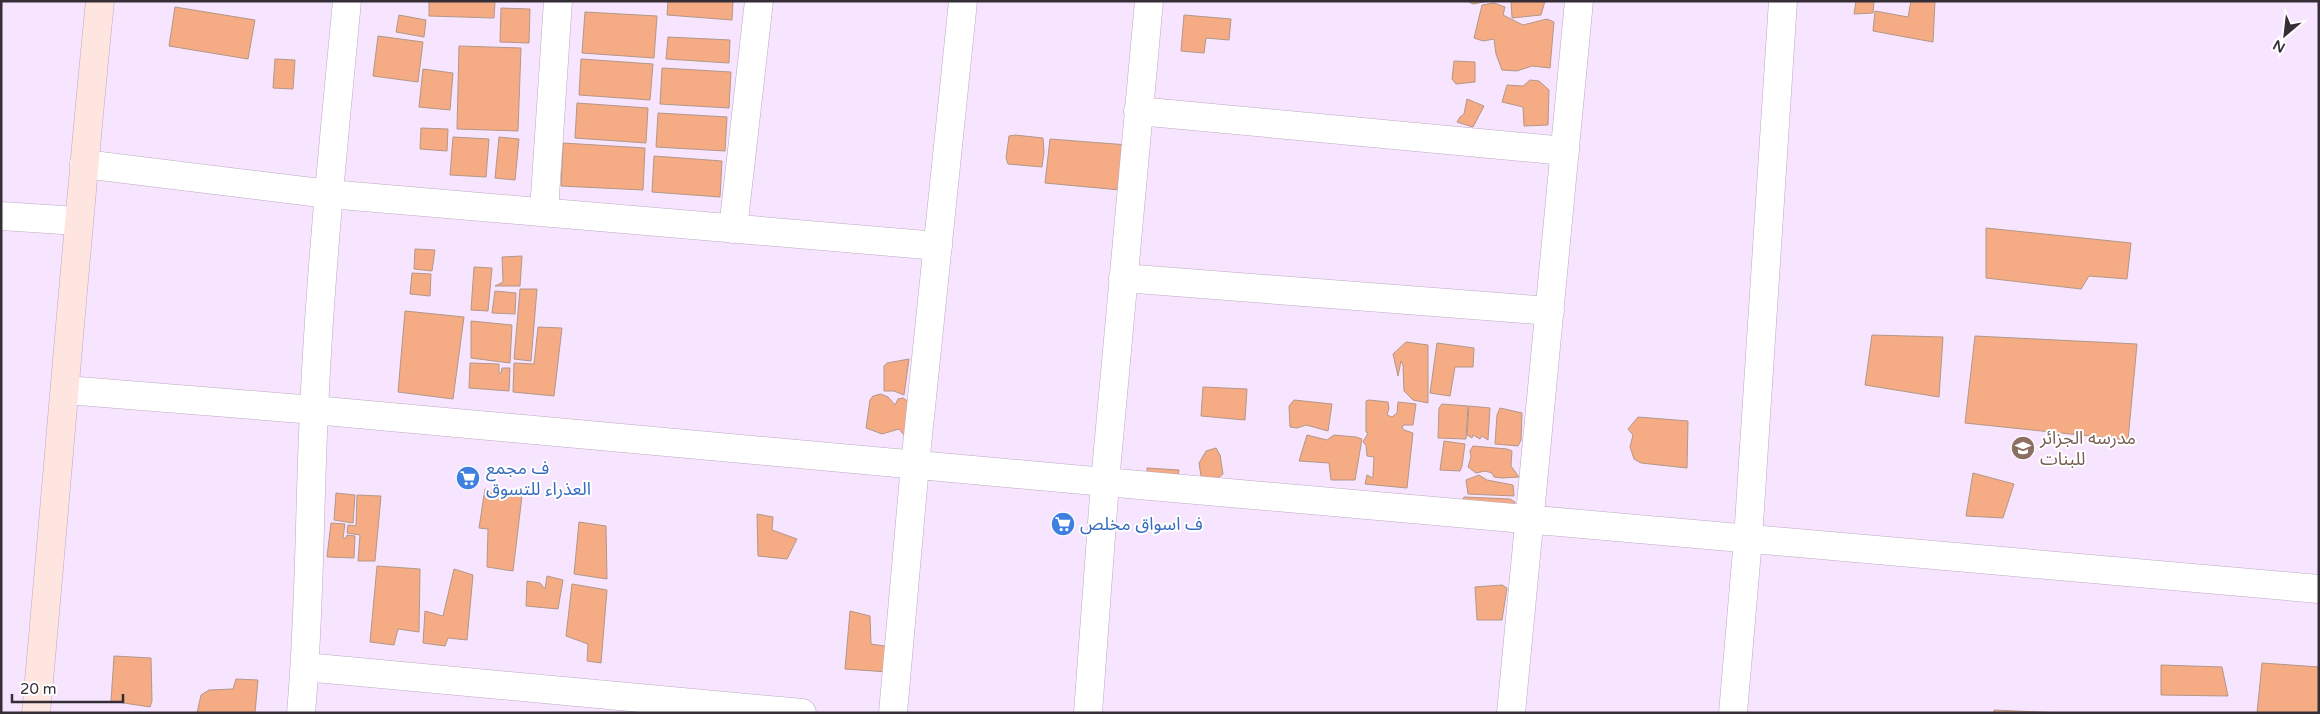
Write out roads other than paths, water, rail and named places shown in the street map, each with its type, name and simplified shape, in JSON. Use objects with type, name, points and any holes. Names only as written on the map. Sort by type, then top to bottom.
[{"type":"street","points":[[36,713],[66,390],[78,221],[100,1]]},
{"type":"street","points":[[301,713],[305,666],[314,410],[328,194],[348,1]]},
{"type":"street","points":[[544,211],[558,1]]},
{"type":"street","points":[[734,229],[759,1]]},
{"type":"street","points":[[893,713],[915,465],[963,1]]},
{"type":"street","points":[[1088,713],[1105,482],[1148,1]]},
{"type":"street","points":[[1511,713],[1579,1]]},
{"type":"street","points":[[1733,713],[1748,539],[1783,1]]},
{"type":"street","points":[[1138,111],[1565,151]]},
{"type":"street","points":[[84,164],[328,194],[938,246]]},
{"type":"street","points":[[1,216],[78,221]]},
{"type":"street","points":[[1123,278],[1550,311]]},
{"type":"street","points":[[66,390],[314,410],[2319,589]]},
{"type":"street","points":[[305,666],[802,713]]},
{"type":"place","name":"مدرسه الجزائر للبنات","points":[[2023,448]]},
{"type":"place","name":"ف مجمع العذراء للتسوق","points":[[468,478]]},
{"type":"place","name":"ف اسواق مخلص","points":[[1063,524]]}]
